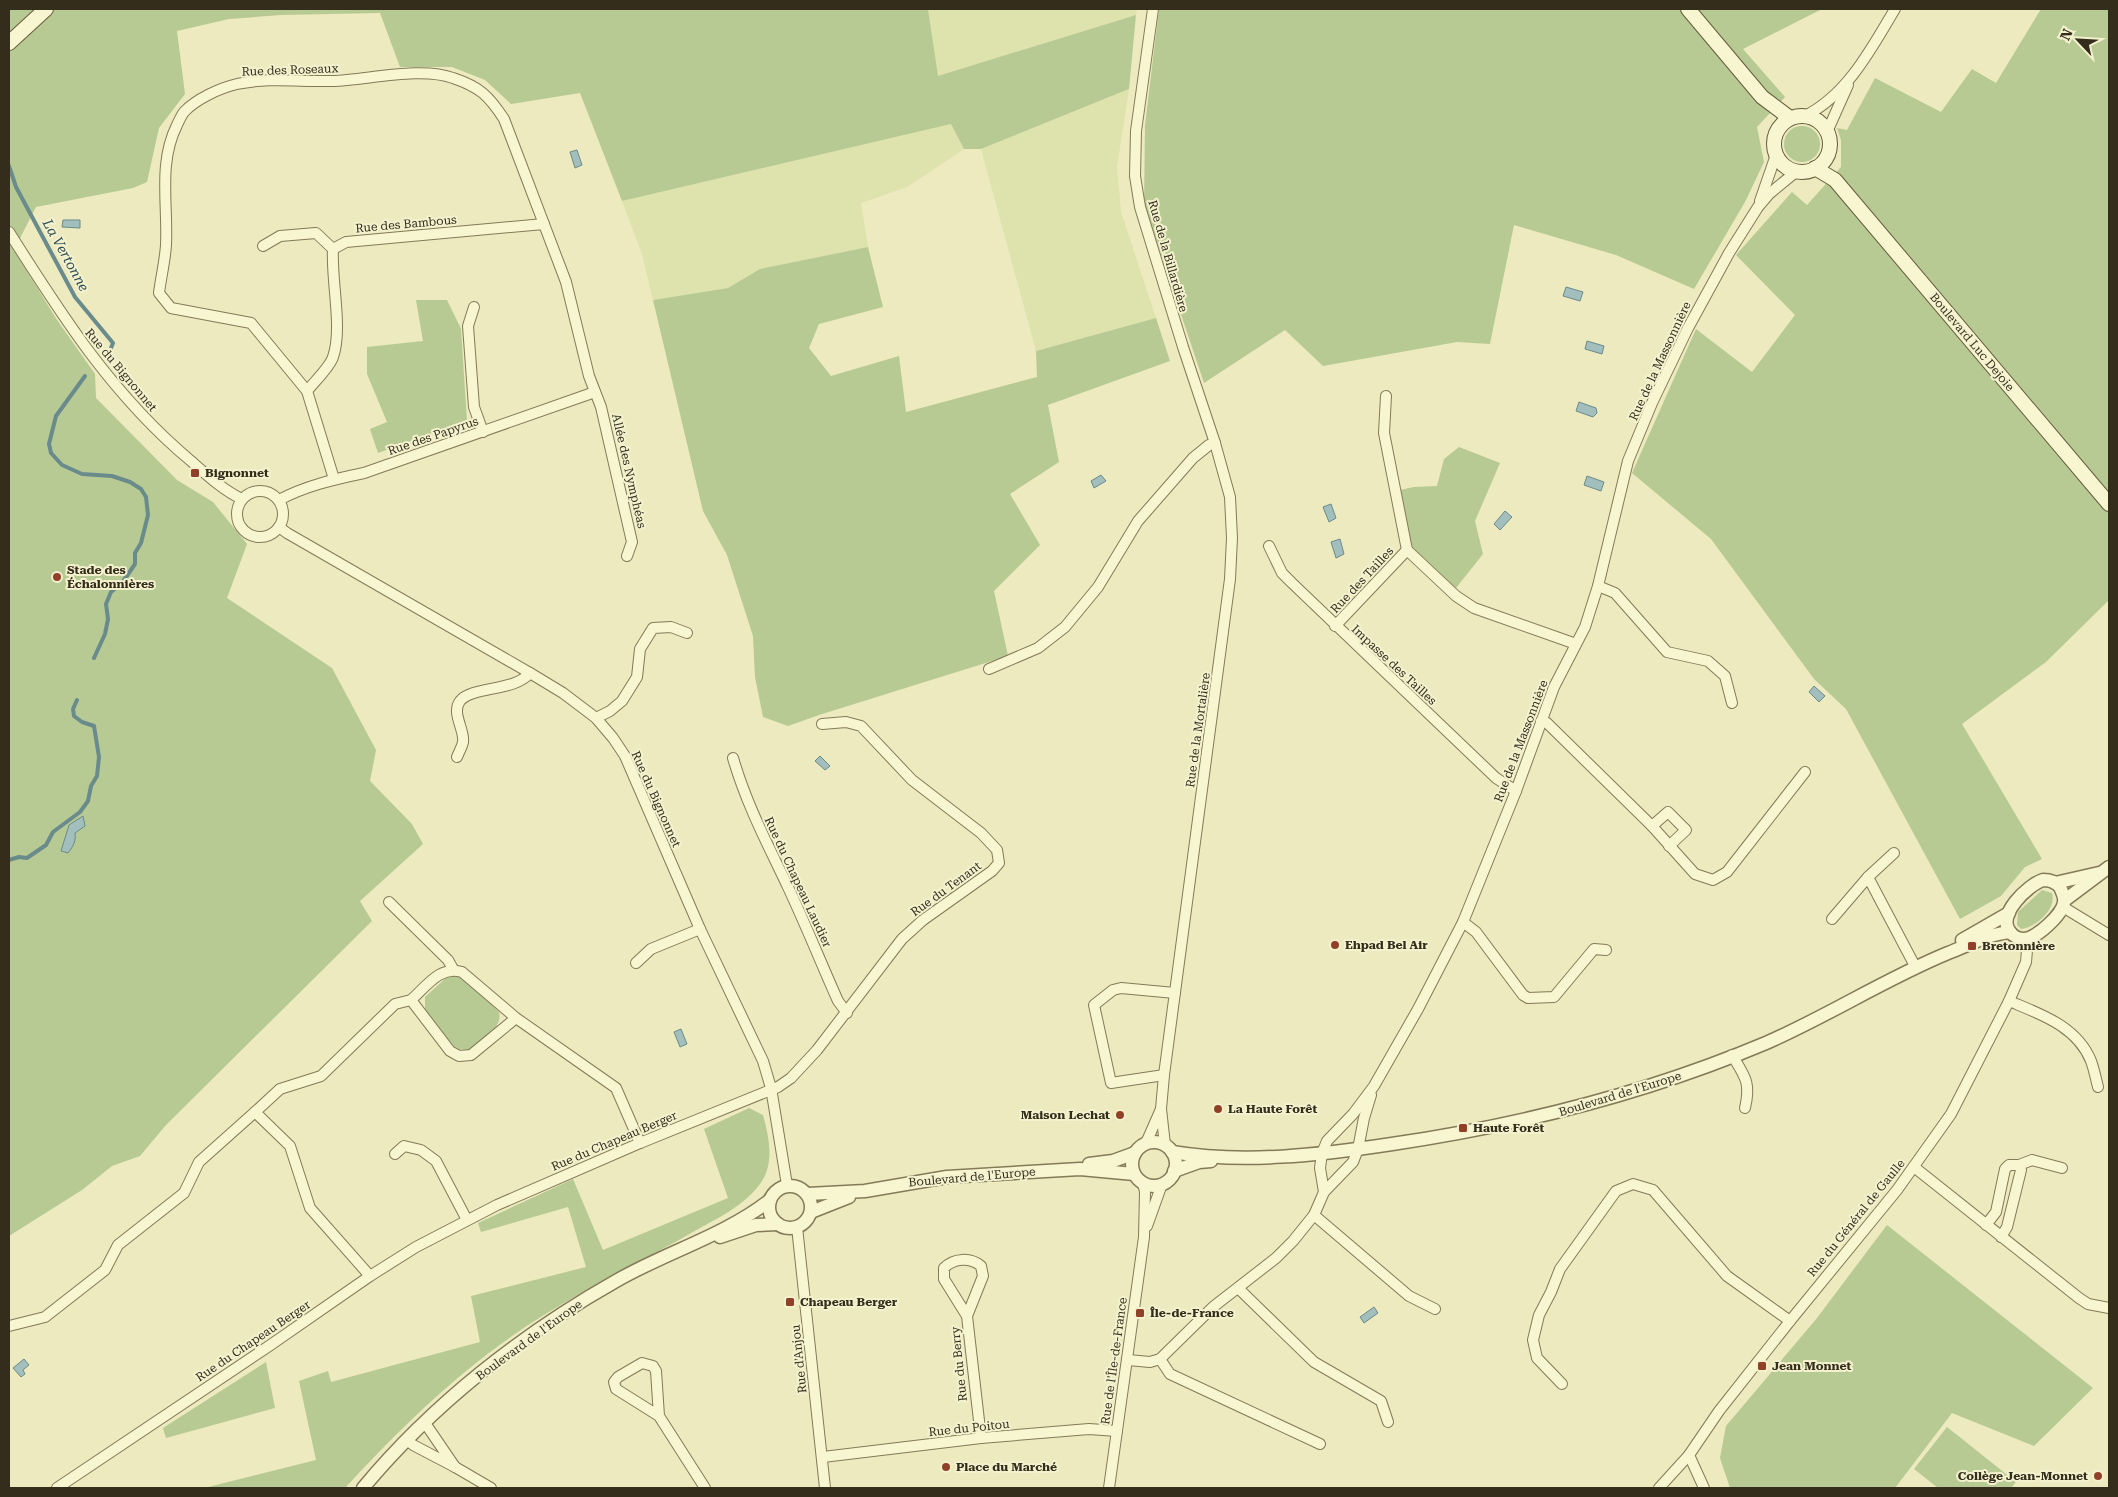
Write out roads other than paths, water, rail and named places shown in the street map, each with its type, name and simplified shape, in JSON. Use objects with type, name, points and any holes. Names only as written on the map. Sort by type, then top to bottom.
[{"type":"main road","points":[[9,43],[46,9]]},
{"type":"main road","points":[[1688,9],[1762,97],[1790,118]]},
{"type":"main road","points":[[1762,97],[1777,130]]},
{"type":"main road","points":[[1805,116],[1819,121],[1828,132],[1830,144],[1825,160],[1815,168],[1797,171],[1784,166],[1776,155],[1774,139],[1777,130],[1790,118],[1805,116]]},
{"type":"main road","name":"Boulevard Luc Dejoie","points":[[1828,154],[1835,180]]},
{"type":"main road","name":"Boulevard Luc Dejoie","points":[[1815,168],[1835,180],[2109,504]]},
{"type":"street","name":"Rue de la Billardière","points":[[1153,9],[1136,131],[1135,176],[1140,207],[1186,359]]},
{"type":"street","points":[[1805,116],[1830,100],[1851,78],[1895,9]]},
{"type":"street","name":"Rue des Roseaux","points":[[334,479],[307,391],[251,323],[171,308],[159,293],[166,245],[164,184],[169,141],[184,112],[206,96],[237,84],[285,80],[332,81],[433,74],[451,77],[472,86],[490,98],[504,119],[566,282],[589,376],[595,392]]},
{"type":"street","points":[[1828,132],[1851,78]]},
{"type":"street","name":"Rue de la Massonnière","points":[[1758,207],[1776,155]]},
{"type":"street","name":"Rue de la Massonnière","points":[[1322,1154],[1331,1136],[1353,1114],[1374,1086],[1418,1010],[1463,922],[1516,791],[1554,687],[1585,627],[1598,586],[1626,467],[1652,403],[1703,299],[1728,253],[1758,207],[1778,185],[1797,171]]},
{"type":"street","name":"Rue des Bambous","points":[[333,249],[346,242],[544,224]]},
{"type":"street","name":"Rue du Bignonnet","points":[[9,232],[62,316],[91,356],[131,404],[182,454],[229,493],[242,500]]},
{"type":"street","points":[[263,246],[280,236],[316,233],[333,249],[332,264],[337,333],[333,358],[307,391]]},
{"type":"street","points":[[474,307],[468,326],[474,407],[483,432]]},
{"type":"street","name":"Rue de la Mortalière","points":[[1169,1149],[1161,1109],[1164,1076],[1230,579],[1232,538],[1230,498],[1215,443],[1186,359]]},
{"type":"street","name":"Rue des Papyrus","points":[[279,500],[290,494],[334,479],[364,474],[595,392]]},
{"type":"street","name":"Allée des Nymphéas","points":[[595,392],[602,407],[632,542],[627,556]]},
{"type":"street","points":[[1386,396],[1384,433],[1407,550],[1456,596],[1474,608],[1576,644]]},
{"type":"street","points":[[989,669],[1038,648],[1065,627],[1098,587],[1138,521],[1193,458],[1209,445],[1215,443]]},
{"type":"street","points":[[261,491],[268,492],[279,500],[283,514],[279,527],[267,536],[253,535],[246,532],[238,520],[237,513],[242,500],[254,492],[261,491]]},
{"type":"street","name":"Rue du Bignonnet","points":[[279,527],[287,534],[530,673],[596,718],[614,738],[625,756],[700,929],[764,1061],[772,1088],[787,1186]]},
{"type":"street","name":"Impasse des Tailles","points":[[1269,546],[1282,573],[1335,626],[1496,778],[1516,791]]},
{"type":"street","name":"Rue des Tailles","points":[[1335,626],[1407,550]]},
{"type":"street","points":[[1598,586],[1615,593],[1667,652],[1708,661],[1725,676],[1732,703]]},
{"type":"street","points":[[596,718],[610,711],[622,701],[637,677],[640,648],[653,628],[671,627],[687,633]]},
{"type":"street","points":[[457,757],[463,741],[457,711],[460,701],[470,694],[508,686],[526,678],[530,673]]},
{"type":"street","points":[[1541,720],[1547,723],[1652,826],[1695,874],[1712,880],[1727,872],[1805,772]]},
{"type":"street","name":"Rue du Tenant","points":[[772,1088],[778,1087],[791,1078],[817,1050],[902,939],[923,920],[944,907],[992,871],[999,863],[997,850],[981,833],[912,780],[861,726],[846,722],[822,724]]},
{"type":"street","name":"Rue du Chapeau Laudier","points":[[733,758],[742,788],[761,832],[788,886],[838,1001],[847,1013]]},
{"type":"street","points":[[1652,826],[1668,812],[1686,830],[1669,846]]},
{"type":"street","points":[[1832,919],[1868,877],[1894,853]]},
{"type":"street","points":[[2104,870],[2064,903],[2049,924],[2028,938],[2019,938],[2010,932],[2007,924],[2009,913],[2024,892],[2035,882],[2043,880],[2056,883],[2104,870]]},
{"type":"street","points":[[1868,877],[1916,968]]},
{"type":"street","points":[[2056,883],[2064,903],[2109,935]]},
{"type":"street","points":[[389,902],[448,960],[453,969]]},
{"type":"street","name":"Boulevard de l'Europe","points":[[1935,958],[1945,949],[2009,913]]},
{"type":"street","points":[[1463,922],[1476,932],[1523,995],[1528,998],[1554,997],[1594,949],[1606,950]]},
{"type":"street","points":[[636,962],[651,949],[700,929]]},
{"type":"street","name":"Boulevard de l'Europe","points":[[1174,1171],[1199,1162],[1223,1157],[1322,1154],[1463,1134],[1566,1111],[1644,1088],[1766,1043],[1935,958],[1996,933],[2010,932]]},
{"type":"street","name":"Rue du Général de Gaulle","points":[[1659,1488],[1688,1455],[1719,1411],[1914,1167],[1954,1108],[2009,1001],[2026,962],[2028,938]]},
{"type":"street","points":[[9,1326],[45,1318],[105,1270],[118,1246],[184,1192],[199,1162],[280,1089],[321,1076],[395,1004],[411,1000],[443,971],[453,969],[462,972],[516,1018],[616,1088],[640,1143]]},
{"type":"street","points":[[1164,1076],[1111,1082],[1094,1005],[1113,990],[1121,988],[1175,993]]},
{"type":"street","points":[[411,1000],[450,1051],[459,1056],[472,1055],[516,1018]]},
{"type":"street","points":[[2009,1001],[2058,1023],[2074,1035],[2090,1060],[2098,1087]]},
{"type":"street","points":[[1732,1056],[1747,1078],[1748,1088],[1745,1108]]},
{"type":"street","name":"Rue de la Massonnière","points":[[1324,1192],[1354,1162],[1364,1118],[1374,1086]]},
{"type":"street","name":"Rue du Chapeau Berger","points":[[57,1488],[370,1276],[416,1247],[497,1204],[772,1088]]},
{"type":"street","name":"Rue de la Mortalière","points":[[1146,1143],[1161,1109]]},
{"type":"street","points":[[255,1112],[290,1146],[310,1208],[370,1276]]},
{"type":"street","points":[[1156,1142],[1169,1149],[1175,1158],[1174,1171],[1171,1177],[1162,1184],[1155,1186],[1139,1179],[1132,1167],[1135,1153],[1146,1143],[1156,1142]]},
{"type":"street","points":[[395,1154],[404,1146],[421,1150],[436,1161],[467,1220]]},
{"type":"street","name":"Boulevard de l'Europe","points":[[1169,1149],[1223,1157]]},
{"type":"street","name":"Boulevard de l'Europe","points":[[1080,1169],[1088,1164],[1113,1160],[1135,1153]]},
{"type":"street","points":[[1128,1360],[1150,1362],[1160,1359],[1213,1307],[1282,1252],[1314,1215],[1324,1192],[1320,1168],[1322,1154]]},
{"type":"street","points":[[1986,1225],[1996,1212],[2005,1169],[2008,1165],[2019,1165],[2032,1160],[2062,1168]]},
{"type":"street","points":[[2001,1237],[2008,1227],[2021,1170],[2019,1165]]},
{"type":"street","points":[[1914,1167],[2079,1298],[2088,1304],[2109,1308]]},
{"type":"street","name":"Boulevard de l'Europe","points":[[808,1194],[865,1191],[948,1177],[1080,1169],[1139,1179]]},
{"type":"street","name":"Rue de l'Île-de-France","points":[[1109,1488],[1144,1236],[1145,1192],[1139,1179]]},
{"type":"street","name":"Rue de l'Île-de-France","points":[[1144,1236],[1162,1184]]},
{"type":"street","points":[[1562,1384],[1537,1358],[1533,1340],[1538,1315],[1551,1292],[1560,1269],[1616,1191],[1624,1186],[1633,1184],[1653,1190],[1727,1276],[1790,1321]]},
{"type":"street","points":[[787,1186],[798,1187],[808,1194],[811,1200],[811,1212],[804,1223],[797,1227],[785,1228],[778,1224],[771,1216],[770,1200],[778,1189],[787,1186]]},
{"type":"street","name":"Boulevard de l'Europe","points":[[811,1212],[821,1206],[865,1191]]},
{"type":"street","name":"Boulevard de l'Europe","points":[[363,1488],[407,1440],[486,1368],[542,1327],[618,1280],[744,1218],[770,1200]]},
{"type":"street","points":[[1314,1215],[1409,1296],[1435,1309]]},
{"type":"street","name":"Boulevard de l'Europe","points":[[696,1242],[713,1239],[756,1225],[778,1224]]},
{"type":"street","name":"Rue d'Anjou","points":[[797,1227],[825,1488]]},
{"type":"street","name":"Rue du Berry","points":[[967,1316],[983,1276],[981,1266],[974,1261],[950,1262],[944,1268],[944,1279],[967,1316],[981,1438]]},
{"type":"street","points":[[1238,1288],[1314,1362],[1381,1402],[1388,1422]]},
{"type":"street","points":[[1160,1359],[1170,1374],[1320,1444]]},
{"type":"street","points":[[659,1416],[656,1371],[653,1366],[642,1363],[618,1377],[614,1382],[616,1389],[659,1416],[705,1488]]},
{"type":"street","points":[[425,1423],[455,1467]]},
{"type":"street","name":"Rue du Poitou","points":[[823,1457],[981,1438],[1089,1428],[1117,1431]]},
{"type":"street","points":[[407,1440],[413,1446],[491,1488]]},
{"type":"street","points":[[1688,1455],[1704,1488]]},
{"type":"water","points":[[577,150],[582,165],[575,168],[570,152]]},
{"type":"water","points":[[63,220],[80,220],[80,228],[62,227]]},
{"type":"water","points":[[1566,287],[1583,292],[1580,301],[1563,296]]},
{"type":"water","points":[[1587,341],[1604,346],[1602,354],[1585,349]]},
{"type":"water","points":[[1579,402],[1596,408],[1597,413],[1593,417],[1576,411]]},
{"type":"water","points":[[1101,475],[1106,481],[1094,488],[1091,481]]},
{"type":"water","points":[[1587,476],[1604,482],[1601,491],[1584,485]]},
{"type":"water","points":[[1331,504],[1336,518],[1329,522],[1323,507]]},
{"type":"water","points":[[1505,511],[1512,517],[1500,530],[1494,524]]},
{"type":"water","points":[[1340,539],[1344,554],[1336,558],[1331,542]]},
{"type":"water","points":[[1814,686],[1825,696],[1819,702],[1809,692]]},
{"type":"water","points":[[820,756],[830,766],[825,770],[815,761]]},
{"type":"water","points":[[83,816],[85,826],[75,833],[75,841],[72,848],[68,853],[61,851],[69,825]]},
{"type":"water","points":[[681,1029],[687,1044],[680,1047],[674,1032]]},
{"type":"water","points":[[1374,1307],[1378,1313],[1364,1323],[1360,1317]]},
{"type":"water","points":[[24,1359],[29,1365],[23,1370],[25,1374],[21,1377],[13,1368]]},
{"type":"waterway","name":"La Vertonne","points":[[9,166],[16,187],[75,297],[113,343],[111,348]]},
{"type":"waterway","name":"La Vertonne","points":[[85,376],[56,416],[49,444],[51,453],[62,465],[82,474],[112,476],[130,482],[141,489],[146,497],[148,515],[141,543],[135,553],[135,564],[122,583],[111,592],[106,604],[108,619],[105,634],[94,658]]},
{"type":"waterway","name":"La Vertonne","points":[[9,860],[19,857],[27,858],[46,845],[53,832],[80,812],[88,801],[91,786],[97,776],[99,757],[94,726],[82,722],[74,716],[73,709],[77,700]]},
{"type":"place","name":"Bignonnet","points":[[195,473]]},
{"type":"place","name":"Stade des Échalonnières","points":[[57,577]]},
{"type":"place","name":"Ehpad Bel Air","points":[[1335,945]]},
{"type":"place","name":"Bretonnière","points":[[1972,946]]},
{"type":"place","name":"La Haute Forêt","points":[[1218,1109]]},
{"type":"place","name":"Maison Lechat","points":[[1120,1115]]},
{"type":"place","name":"Haute Forêt","points":[[1463,1128]]},
{"type":"place","name":"Chapeau Berger","points":[[790,1302]]},
{"type":"place","name":"Île-de-France","points":[[1140,1313]]},
{"type":"place","name":"Jean Monnet","points":[[1762,1366]]},
{"type":"place","name":"Place du Marché","points":[[946,1467]]},
{"type":"place","name":"Collège Jean-Monnet","points":[[2098,1476]]}]
